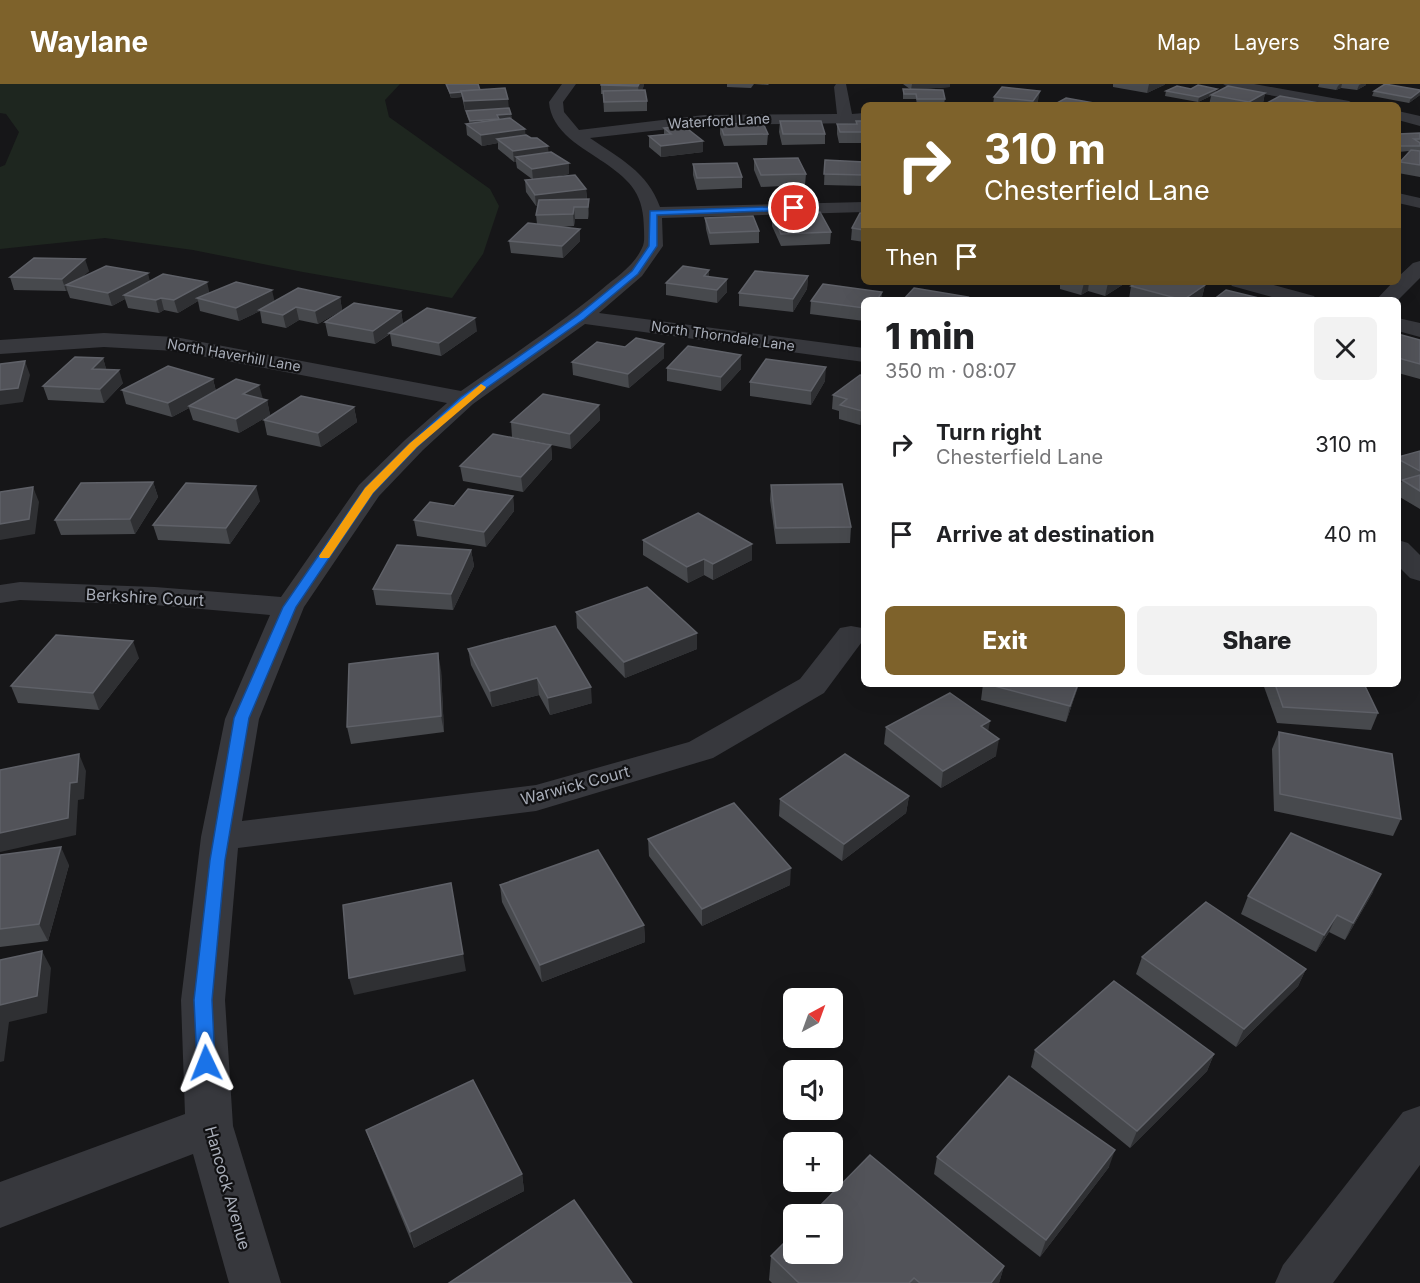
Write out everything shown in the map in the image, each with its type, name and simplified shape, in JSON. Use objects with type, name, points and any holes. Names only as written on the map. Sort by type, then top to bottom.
[{"type":"street","name":"Hancock Avenue","points":[[255,1283],[209,1126],[203,1000],[220,837],[242,718],[289,607],[369,490],[465,399],[581,317],[635,272],[653,246],[653,213],[645,190],[628,172],[575,135],[564,124],[557,112],[556,102],[569,84]]},
{"type":"street","points":[[1230,84],[1332,102]]},
{"type":"street","points":[[841,87],[845,118]]},
{"type":"street","points":[[1401,116],[1420,121]]},
{"type":"street","name":"Waterford Lane","points":[[575,135],[705,120],[861,118]]},
{"type":"street","points":[[1401,199],[1420,203]]},
{"type":"street","points":[[653,213],[861,207]]},
{"type":"street","points":[[1389,297],[1420,267]]},
{"type":"street","points":[[1250,285],[1296,297]]},
{"type":"street","name":"North Thorndale Lane","points":[[581,317],[861,355]]},
{"type":"street","points":[[1401,325],[1420,330]]},
{"type":"street","name":"North Haverhill Lane","points":[[0,347],[105,340],[175,344],[465,399]]},
{"type":"street","points":[[1401,552],[1420,572]]},
{"type":"street","name":"Berkshire Court","points":[[0,594],[20,591],[155,596],[289,607]]},
{"type":"street","name":"Warwick Court","points":[[220,837],[536,798],[702,750],[812,687],[851,635]]},
{"type":"street","points":[[0,1205],[209,1126]]},
{"type":"street","points":[[1301,1283],[1420,1127]]},
{"type":"shaded area","points":[[0,84],[400,84],[385,100],[389,117],[490,189],[499,206],[483,254],[452,298],[193,250],[105,238],[0,249],[0,167],[5,165],[19,132],[6,114],[0,113]]},
{"type":"building","points":[[446,84],[478,84],[480,90],[450,93]]},
{"type":"building","points":[[601,84],[639,84],[638,86]]},
{"type":"building","points":[[1385,84],[1420,91],[1411,98],[1374,91]]},
{"type":"building","points":[[1198,85],[1217,89],[1199,97],[1166,91],[1177,86],[1191,89]]},
{"type":"building","points":[[1228,86],[1265,93],[1249,102],[1211,95]]},
{"type":"building","points":[[1002,87],[1040,91],[1033,101],[994,97]]},
{"type":"building","points":[[505,88],[508,99],[464,101],[461,91]]},
{"type":"building","points":[[903,89],[943,90],[945,99],[917,99],[916,94],[904,94]]},
{"type":"building","points":[[645,90],[647,101],[604,102],[603,91]]},
{"type":"building","points":[[1280,96],[1313,102],[1269,102]]},
{"type":"building","points":[[1066,98],[1089,102],[1059,102]]},
{"type":"building","points":[[509,108],[511,114],[497,115],[499,119],[470,121],[466,111]]},
{"type":"building","points":[[510,118],[525,129],[481,135],[466,124]]},
{"type":"building","points":[[780,121],[821,121],[825,134],[783,134]]},
{"type":"building","points":[[856,121],[861,121],[861,132],[840,132],[837,124],[857,124]]},
{"type":"building","points":[[763,123],[768,134],[724,135],[720,124]]},
{"type":"building","points":[[684,126],[703,141],[661,146],[649,136],[671,134],[664,128]]},
{"type":"building","points":[[1420,133],[1420,139],[1414,139],[1420,143],[1420,146],[1401,146],[1401,134]]},
{"type":"building","points":[[526,135],[537,138],[548,146],[513,151],[497,139]]},
{"type":"building","points":[[1411,150],[1420,151],[1420,165],[1401,161]]},
{"type":"building","points":[[551,152],[569,163],[532,169],[516,157]]},
{"type":"building","points":[[798,158],[806,174],[761,175],[754,159]]},
{"type":"building","points":[[825,160],[861,162],[861,175],[824,174]]},
{"type":"building","points":[[737,163],[742,177],[697,178],[693,164]]},
{"type":"building","points":[[575,175],[586,189],[535,195],[525,180]]},
{"type":"building","points":[[589,199],[588,207],[574,207],[573,214],[536,215],[539,200]]},
{"type":"building","points":[[820,212],[831,232],[781,234],[772,214]]},
{"type":"building","points":[[860,213],[861,213],[861,230],[852,228]]},
{"type":"building","points":[[753,216],[759,231],[710,233],[705,218]]},
{"type":"building","points":[[528,223],[580,229],[562,246],[509,241]]},
{"type":"building","points":[[34,258],[85,259],[62,279],[10,277]]},
{"type":"building","points":[[106,266],[148,273],[108,293],[66,285]]},
{"type":"building","points":[[683,266],[709,270],[704,276],[727,279],[717,290],[666,283]]},
{"type":"building","points":[[755,271],[808,276],[793,299],[739,293]]},
{"type":"building","points":[[163,274],[207,282],[174,300],[124,295]]},
{"type":"building","points":[[236,282],[272,290],[236,308],[197,298]]},
{"type":"building","points":[[823,284],[882,292],[879,297],[861,297],[861,308],[811,301]]},
{"type":"building","points":[[1205,285],[1187,297],[1172,297],[1131,286]]},
{"type":"building","points":[[298,288],[340,297],[315,311],[296,307],[283,315],[259,310]]},
{"type":"building","points":[[914,288],[968,297],[906,297]]},
{"type":"building","points":[[1226,290],[1255,297],[1217,297]]},
{"type":"building","points":[[354,303],[401,311],[373,331],[325,322]]},
{"type":"building","points":[[427,308],[475,318],[439,343],[389,333]]},
{"type":"building","points":[[1401,335],[1420,340],[1420,364],[1401,359]]},
{"type":"building","points":[[636,338],[664,344],[628,374],[572,362],[597,342],[625,347]]},
{"type":"building","points":[[688,346],[741,355],[721,377],[667,368]]},
{"type":"building","points":[[75,357],[103,358],[92,369],[119,370],[100,389],[43,386]]},
{"type":"building","points":[[766,359],[826,367],[811,391],[750,382]]},
{"type":"building","points":[[25,361],[18,388],[0,390],[0,364]]},
{"type":"building","points":[[168,366],[213,379],[168,403],[122,390]]},
{"type":"building","points":[[861,375],[861,411],[840,405],[847,399],[833,395]]},
{"type":"building","points":[[236,379],[259,385],[243,394],[267,400],[236,419],[189,406]]},
{"type":"building","points":[[543,394],[599,405],[570,434],[511,422]]},
{"type":"building","points":[[301,396],[354,407],[318,433],[264,420]]},
{"type":"building","points":[[493,434],[551,445],[521,477],[460,466]]},
{"type":"building","points":[[1420,451],[1420,471],[1401,461],[1401,456]]},
{"type":"building","points":[[1420,475],[1420,491],[1402,480]]},
{"type":"building","points":[[153,482],[130,519],[55,520],[81,483]]},
{"type":"building","points":[[186,483],[256,486],[226,528],[153,525]]},
{"type":"building","points":[[842,484],[851,527],[776,528],[771,485]]},
{"type":"building","points":[[33,487],[29,519],[0,524],[0,492]]},
{"type":"building","points":[[468,489],[513,496],[484,532],[414,520],[430,502],[454,506]]},
{"type":"building","points":[[698,513],[752,544],[713,564],[704,559],[687,567],[643,540]]},
{"type":"building","points":[[397,545],[471,550],[451,594],[373,589]]},
{"type":"building","points":[[647,587],[697,633],[624,662],[576,612]]},
{"type":"building","points":[[555,626],[591,687],[548,698],[537,678],[490,691],[468,649]]},
{"type":"building","points":[[56,635],[133,641],[93,693],[11,686]]},
{"type":"building","points":[[438,653],[441,716],[347,727],[349,664]]},
{"type":"building","points":[[998,687],[1077,687],[1070,706]]},
{"type":"building","points":[[1276,687],[1365,687],[1378,713],[1283,707]]},
{"type":"building","points":[[950,693],[990,721],[981,726],[999,739],[943,771],[886,727]]},
{"type":"building","points":[[1279,732],[1392,754],[1401,819],[1280,794]]},
{"type":"building","points":[[79,754],[77,782],[70,783],[68,818],[0,833],[0,770]]},
{"type":"building","points":[[845,754],[909,796],[844,844],[780,799]]},
{"type":"building","points":[[734,803],[791,868],[702,909],[648,839]]},
{"type":"building","points":[[1291,833],[1381,874],[1353,923],[1337,915],[1324,935],[1248,896]]},
{"type":"building","points":[[61,847],[39,924],[0,929],[0,855]]},
{"type":"building","points":[[598,850],[644,925],[540,965],[500,885]]},
{"type":"building","points":[[451,883],[463,954],[349,978],[343,905]]},
{"type":"building","points":[[1206,902],[1306,969],[1244,1029],[1142,957]]},
{"type":"building","points":[[42,951],[37,996],[0,1005],[0,960]]},
{"type":"building","points":[[1114,981],[1214,1054],[1137,1131],[1035,1050]]},
{"type":"building","points":[[1009,1076],[1115,1150],[1046,1240],[937,1157]]},
{"type":"building","points":[[473,1080],[522,1174],[410,1232],[366,1130]]},
{"type":"building","points":[[870,1155],[1004,1266],[991,1283],[920,1283],[914,1278],[909,1283],[799,1283],[771,1256],[783,1244],[783,1264],[843,1264],[843,1204],[822,1204],[834,1192],[843,1192],[843,1182]]},
{"type":"building","points":[[574,1200],[632,1283],[449,1283]]},
{"type":"slow traffic","points":[[325,556],[369,490],[414,445],[481,387]]},
{"type":"route","points":[[206,1063],[203,1000],[220,837],[242,718],[289,607],[369,490],[465,399],[581,317],[635,272],[653,246],[653,213],[794,208]]}]
